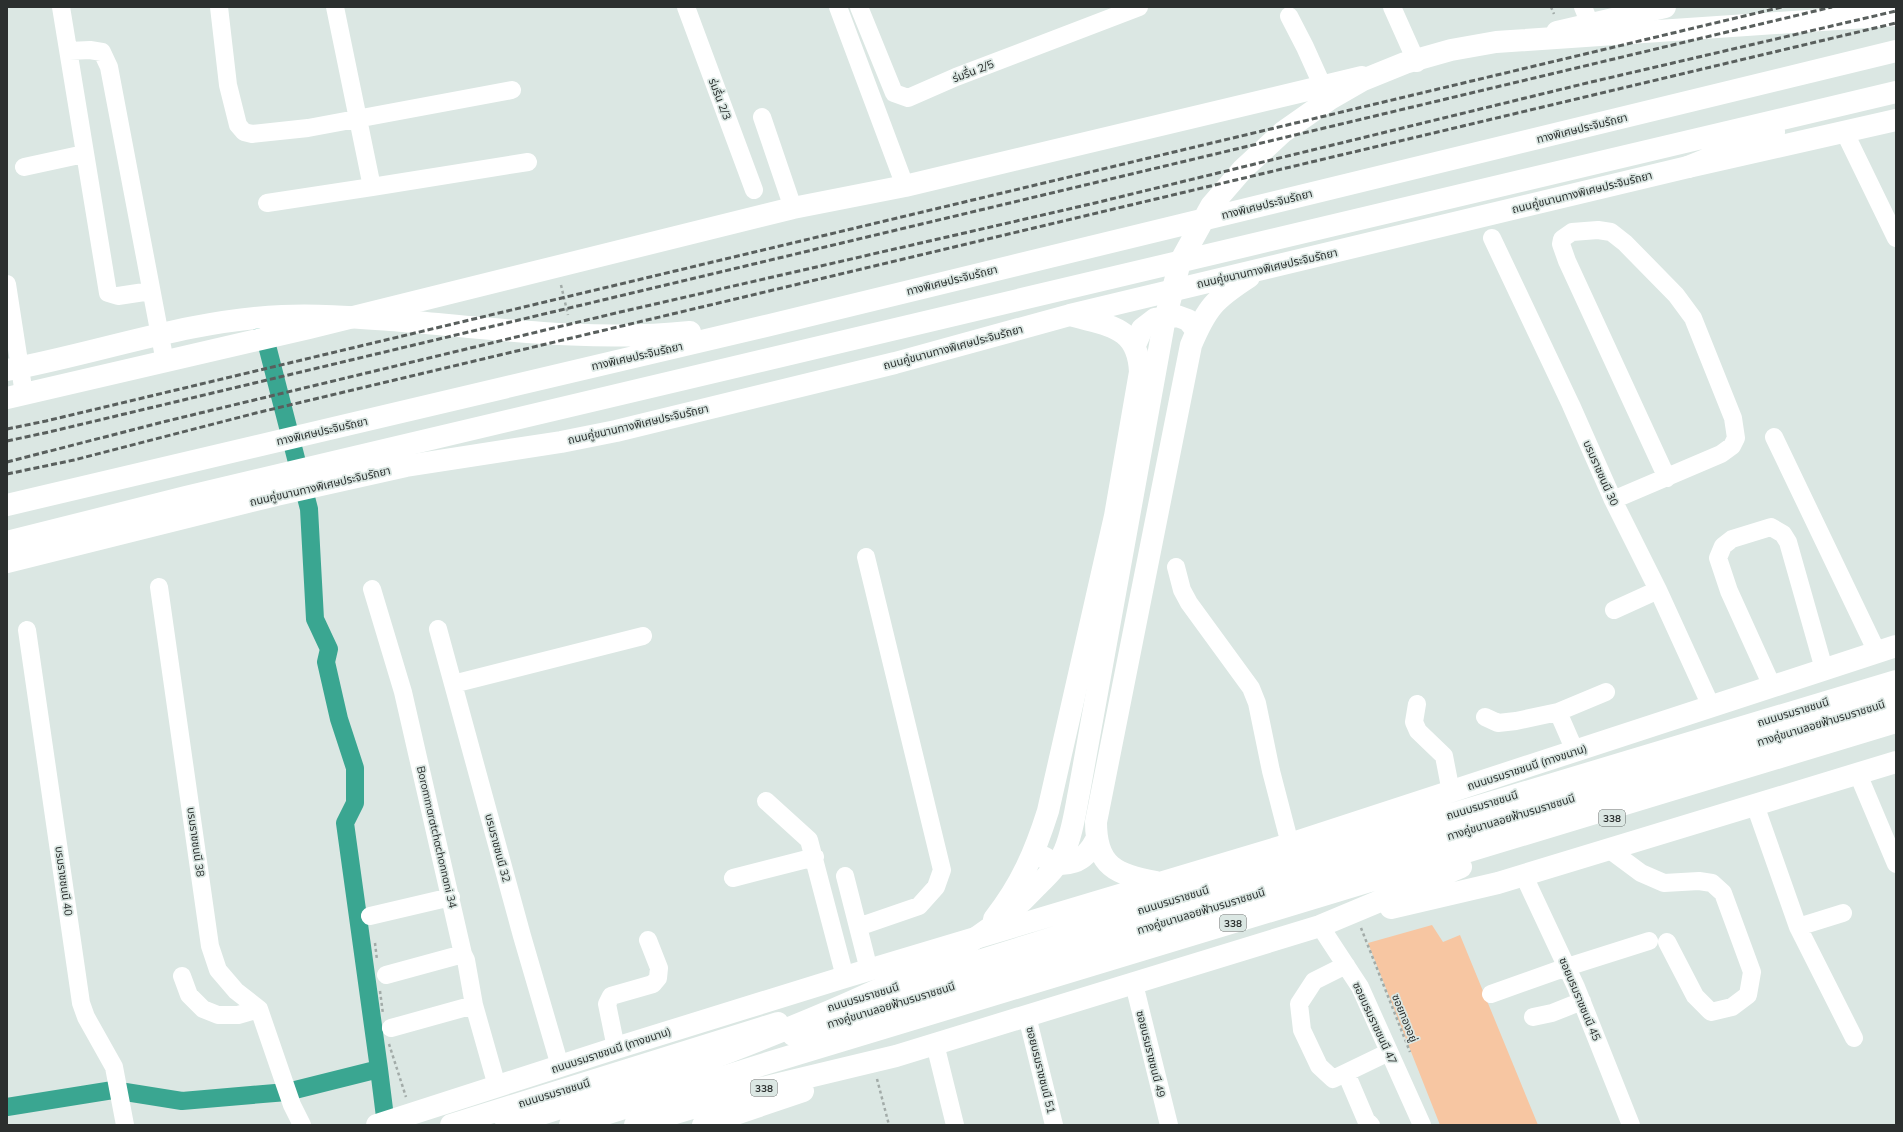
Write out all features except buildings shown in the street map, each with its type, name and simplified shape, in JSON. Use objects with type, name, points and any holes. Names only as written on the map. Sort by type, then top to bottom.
[{"type":"main road","points":[[15,396],[309,328],[793,208],[905,186],[1323,87],[1417,63],[1586,15],[1665,7]]},
{"type":"main road","points":[[692,1066],[821,1015],[900,980],[949,956],[1001,920],[1018,906],[1058,864],[1067,844],[1079,792],[1164,323],[1180,262],[1211,206],[1243,169],[1283,132],[1330,98],[1363,80],[1405,63],[1450,50],[1496,42],[1896,15]]},
{"type":"main road","name":"ทางพิเศษประจิมรัถยา","points":[[7,505],[770,325],[1896,51]]},
{"type":"main road","points":[[1688,167],[1821,113],[1896,91]]},
{"type":"main road","points":[[7,542],[210,492],[1896,91]]},
{"type":"main road","name":"ถนนคู่ขนานทางพิเศษประจิมรัถยา","points":[[7,562],[276,495],[347,479],[427,462],[561,442],[616,431],[895,363],[1070,315],[1688,167],[1845,133],[1896,120]]},
{"type":"main road","points":[[1166,880],[1131,878],[1115,870],[1104,858],[1096,840],[1096,822],[1191,345],[1202,320],[1213,304],[1227,292],[1261,269]]},
{"type":"main road","points":[[7,370],[181,329],[235,319],[282,316],[331,315],[611,336],[666,335],[770,325]]},
{"type":"main road","points":[[981,936],[1010,899],[1037,847],[1048,811],[1115,516],[1140,372],[1139,358],[1135,345],[1128,336],[1115,328],[1070,315]]},
{"type":"main road","points":[[1135,345],[1142,329],[1155,319],[1177,316],[1188,320],[1197,331]]},
{"type":"main road","points":[[1720,703],[1840,679],[1890,653]]},
{"type":"main road","name":"ถนนบรมราชชนนี (ทางขนาน)","points":[[1166,880],[1290,844],[1824,669],[1890,653]]},
{"type":"main road","name":"ถนนบรมราชชนนี","points":[[451,1125],[1373,838],[1896,681]]},
{"type":"main road","name":"ทางคู่ขนานลอยฟ้าบรมราชชนนี","points":[[506,1125],[692,1066],[1896,700]]},
{"type":"main road","name":"ทางคู่ขนานลอยฟ้าบรมราชชนนี","points":[[570,1125],[772,1062],[1896,722]]},
{"type":"main road","name":"338","points":[[1328,924],[1488,855],[1896,733]]},
{"type":"main road","name":"338","points":[[635,1125],[746,1092],[896,1056],[1328,924],[1524,876],[1894,763]]},
{"type":"main road","points":[[1037,847],[1042,856],[1054,864],[1072,864],[1091,850],[1096,840]]},
{"type":"main road","points":[[1137,912],[1166,880]]},
{"type":"main road","name":"ถนนบรมราชชนนี","points":[[845,977],[1166,880]]},
{"type":"main road","name":"ถนนบรมราชชนนี (ทางขนาน)","points":[[378,1125],[616,1048],[845,977]]},
{"type":"main road","name":"338","points":[[702,1125],[896,1056]]},
{"type":"street","points":[[61,7],[108,293],[118,296],[151,291]]},
{"type":"street","points":[[219,7],[228,85],[238,125],[244,132],[252,134],[308,128],[512,90]]},
{"type":"street","points":[[335,7],[372,187]]},
{"type":"street","name":"ร่มรื่น 2/3","points":[[686,7],[754,190]]},
{"type":"street","points":[[838,7],[875,102],[905,186]]},
{"type":"street","name":"ร่มรื่น 2/5","points":[[861,8],[894,93],[908,98],[956,77],[1139,7]]},
{"type":"street","points":[[1392,7],[1417,63]]},
{"type":"street","points":[[1289,16],[1323,87]]},
{"type":"street","points":[[69,51],[90,50],[102,52],[109,67],[165,362]]},
{"type":"street","points":[[762,117],[793,208]]},
{"type":"street","points":[[1845,133],[1896,238]]},
{"type":"street","points":[[24,167],[84,154]]},
{"type":"street","points":[[267,203],[528,162]]},
{"type":"street","points":[[1613,500],[1667,478],[1721,454],[1732,446],[1736,438],[1733,418],[1693,318],[1676,295],[1625,243],[1611,232],[1598,230],[1572,232],[1562,239],[1561,244],[1567,261],[1667,478]]},
{"type":"street","name":"บรมราชชนนี 30","points":[[1492,238],[1571,405],[1613,500],[1658,590],[1720,703]]},
{"type":"street","points":[[7,284],[15,396]]},
{"type":"street","points":[[1774,437],[1890,653]]},
{"type":"street","points":[[1772,686],[1729,591],[1718,558],[1723,546],[1732,539],[1771,527],[1783,534],[1788,542],[1824,669]]},
{"type":"street","points":[[858,927],[919,906],[936,887],[942,870],[866,557]]},
{"type":"street","points":[[1176,567],[1182,590],[1189,603],[1251,688],[1257,703],[1271,771],[1290,844]]},
{"type":"street","name":"บรมราชชนนี 38","points":[[159,587],[210,946],[218,970],[236,991],[259,1009]]},
{"type":"street","name":"Borommaratchachonnani 34","points":[[372,588],[403,692],[452,897],[474,1005],[497,1086]]},
{"type":"street","points":[[1614,610],[1658,590]]},
{"type":"street","name":"บรมราชชนนี 32","points":[[438,629],[522,936],[560,1066]]},
{"type":"street","name":"บรมราชชนนี 40","points":[[27,630],[82,1003],[86,1017],[114,1067],[120,1108],[125,1125]]},
{"type":"street","points":[[453,684],[643,636]]},
{"type":"street","points":[[1485,717],[1498,723],[1516,721],[1558,712],[1606,692]]},
{"type":"street","points":[[1417,704],[1414,722],[1418,731],[1444,756],[1451,792]]},
{"type":"street","points":[[1558,712],[1575,751]]},
{"type":"street","points":[[1858,774],[1896,864]]},
{"type":"street","points":[[766,801],[809,840],[815,857],[845,977]]},
{"type":"street","points":[[1755,805],[1798,927],[1854,1038]]},
{"type":"street","points":[[1610,850],[1641,873],[1664,883],[1699,881],[1712,883],[1723,893],[1752,972],[1748,995],[1732,1007],[1711,1012],[1695,996],[1667,942]]},
{"type":"street","points":[[733,878],[815,857]]},
{"type":"street","points":[[845,876],[870,970]]},
{"type":"street","name":"ซอยบรมราชชนนี 45","points":[[1524,876],[1582,1001],[1631,1125]]},
{"type":"street","points":[[370,916],[452,897]]},
{"type":"street","points":[[1798,927],[1843,913]]},
{"type":"street","name":"ซอยบรมราชชนนี 47","points":[[1328,924],[1346,965],[1360,987],[1422,1125]]},
{"type":"street","points":[[616,1048],[606,1004],[612,996],[654,984],[658,978],[659,968],[648,940]]},
{"type":"street","points":[[1491,994],[1567,967],[1649,941]]},
{"type":"street","points":[[386,975],[463,954]]},
{"type":"street","points":[[1346,965],[1314,981],[1299,1004],[1302,1030],[1318,1066],[1332,1079],[1389,1052]]},
{"type":"street","points":[[182,976],[188,995],[203,1009],[218,1014],[238,1015],[259,1009],[292,1105],[302,1125]]},
{"type":"street","name":"ซอยบรมราชชนนี 49","points":[[1134,984],[1169,1125]]},
{"type":"street","points":[[1533,1016],[1552,1013],[1582,1001]]},
{"type":"street","points":[[391,1028],[474,1005]]},
{"type":"street","name":"ซอยบรมราชชนนี 51","points":[[1027,1016],[1054,1125]]},
{"type":"street","points":[[935,1044],[955,1125]]},
{"type":"street","points":[[1346,1073],[1366,1120],[1371,1125]]},
{"type":"path","name":"ซอยทองอยู่","points":[[1357,916],[1367,946],[1412,1056]]},
{"type":"path","points":[[873,1065],[889,1125]]},
{"type":"shaded area","points":[[1432,925],[1443,942],[1460,935],[1538,1125],[1440,1125],[1368,943]]},
{"type":"waterway","points":[[262,326],[309,509],[315,619],[329,649],[326,662],[339,719],[355,768],[355,803],[345,823],[379,1069]]},
{"type":"waterway","points":[[7,1107],[113,1090],[182,1101],[287,1092],[379,1069],[386,1125]]},
{"type":"railway","points":[[7,429],[46,421],[1782,7]]},
{"type":"railway","points":[[7,441],[1832,7]]},
{"type":"railway","points":[[7,462],[167,421],[616,313],[1095,203],[1587,83],[1896,11]]},
{"type":"railway","points":[[7,474],[74,460],[256,413],[1896,23]]}]
